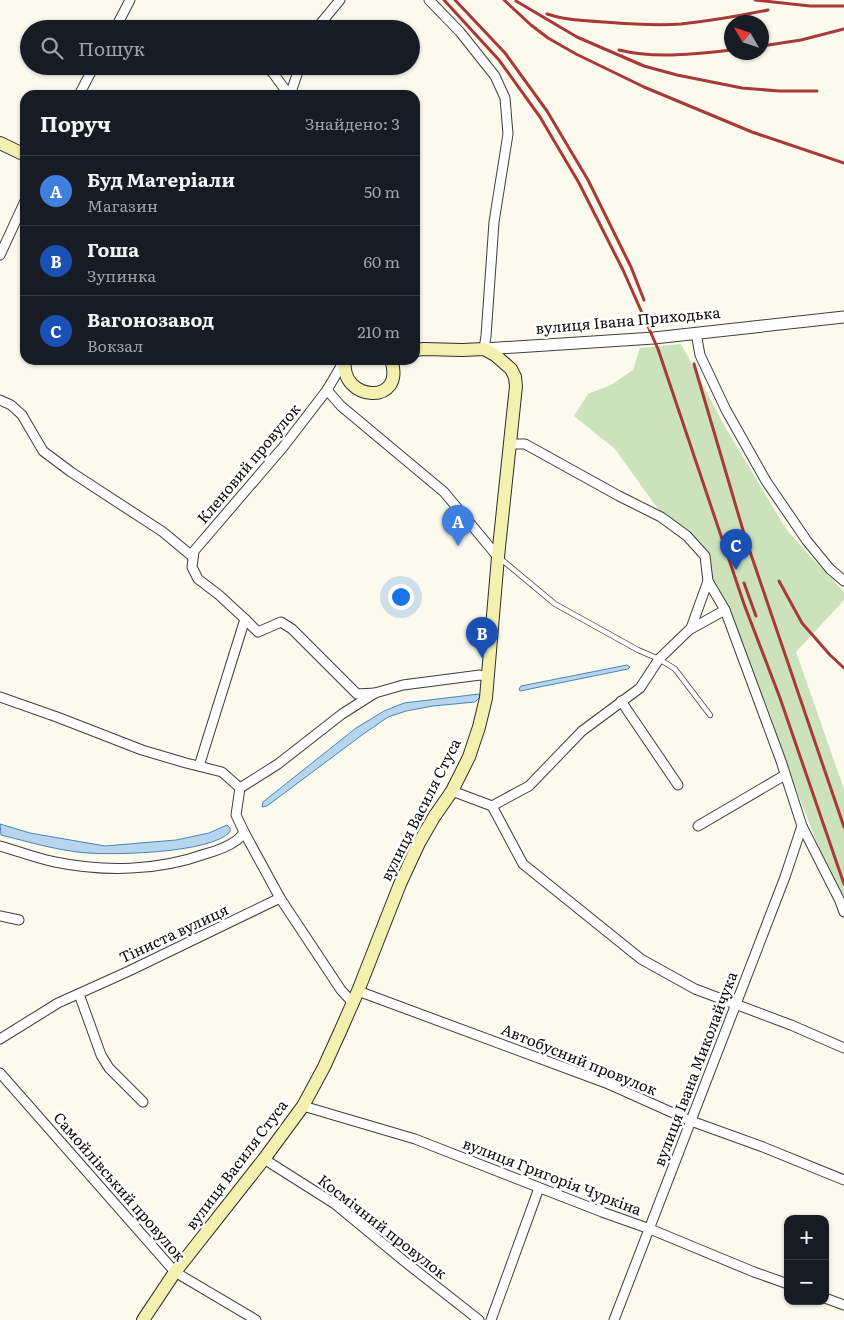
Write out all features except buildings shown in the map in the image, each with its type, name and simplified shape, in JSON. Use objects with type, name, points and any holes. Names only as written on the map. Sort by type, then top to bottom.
[{"type":"main road","points":[[0,142],[20,152]]},
{"type":"main road","name":"вулиця Івана Приходька","points":[[420,349],[484,349]]},
{"type":"main road","name":"вулиця Василя Стуса","points":[[143,1320],[175,1272],[303,1106],[324,1067],[353,1003],[400,884],[419,844],[434,817],[452,791],[469,757],[486,698],[498,557],[516,386],[515,377],[511,369],[484,349]]},
{"type":"main road","points":[[344,365],[345,373],[352,384],[368,394],[375,394],[385,390],[392,381],[395,365]]},
{"type":"street","points":[[120,20],[130,0]]},
{"type":"street","points":[[323,20],[340,0]]},
{"type":"street","points":[[429,0],[460,32],[495,76],[505,98],[508,134],[494,222],[484,349]]},
{"type":"street","points":[[82,90],[89,75]]},
{"type":"street","points":[[275,75],[286,90]]},
{"type":"street","points":[[292,90],[297,75]]},
{"type":"street","points":[[0,255],[20,211]]},
{"type":"street","name":"вулиця Івана Приходька","points":[[484,349],[654,338],[844,316]]},
{"type":"street","points":[[696,333],[700,355],[726,410],[766,481],[806,541],[830,569],[844,581]]},
{"type":"street","name":"Кленовий провулок","points":[[193,557],[194,550],[284,446],[327,390],[342,365]]},
{"type":"street","points":[[327,390],[341,406],[444,492],[498,557]]},
{"type":"street","points":[[0,400],[11,405],[22,414],[43,452],[163,532],[193,557],[192,567],[198,579],[258,632],[282,622],[292,629],[356,694],[376,693],[403,685],[480,674],[488,677]]},
{"type":"street","points":[[510,444],[525,444],[661,517],[687,536],[705,556],[708,581],[725,610],[802,826],[844,912]]},
{"type":"street","points":[[691,628],[708,581]]},
{"type":"street","points":[[492,806],[529,786],[582,731],[640,688],[658,658],[691,628],[725,610]]},
{"type":"street","points":[[199,766],[245,620]]},
{"type":"street","points":[[353,1003],[341,990],[280,898],[236,815],[240,788],[278,764],[342,714],[376,693]]},
{"type":"street","points":[[0,697],[142,750],[222,772],[240,788]]},
{"type":"street","points":[[622,701],[678,785]]},
{"type":"street","points":[[698,826],[785,775]]},
{"type":"street","points":[[452,791],[492,806],[524,864],[642,959],[695,989],[844,1048]]},
{"type":"street","name":"вулиця Івана Миколайчука","points":[[614,1320],[802,826]]},
{"type":"street","points":[[0,846],[53,862],[124,869],[172,863],[194,858],[218,850],[238,840],[244,832]]},
{"type":"street","name":"Тіниста вулиця","points":[[0,1039],[58,1003],[218,929],[280,898]]},
{"type":"street","points":[[0,916],[19,920]]},
{"type":"street","name":"Автобусний провулок","points":[[358,991],[606,1083],[691,1121],[763,1147],[844,1180]]},
{"type":"street","points":[[79,994],[101,1055],[109,1068],[143,1102]]},
{"type":"street","name":"Самойлівський провулок","points":[[0,1073],[175,1272],[256,1320]]},
{"type":"street","name":"вулиця Григорія Чуркіна","points":[[303,1106],[415,1139],[784,1283]]},
{"type":"street","name":"Космічний провулок","points":[[264,1159],[335,1204],[479,1320]]},
{"type":"street","points":[[491,1320],[539,1188]]},
{"type":"street","points":[[829,1299],[844,1305]]},
{"type":"lane","points":[[498,557],[555,604],[676,669],[710,715]]},
{"type":"green space","points":[[681,344],[724,425],[786,529],[844,592],[844,600],[796,652],[844,789],[844,913],[718,587],[711,578],[708,553],[658,509],[615,449],[574,416],[588,394],[611,385],[633,370],[640,348]]},
{"type":"water","points":[[627,665],[630,667],[628,669],[520,691],[519,689],[521,686]]},
{"type":"water","points":[[479,694],[480,697],[475,702],[433,706],[406,711],[388,717],[267,806],[262,807],[263,802],[356,728],[384,711],[404,703]]},
{"type":"water","points":[[0,824],[30,833],[105,846],[176,840],[209,833],[227,825],[230,828],[230,832],[219,839],[184,848],[141,853],[102,854],[44,846],[1,835]]},
{"type":"railway","points":[[444,0],[499,60],[540,117],[579,183],[623,270],[658,349],[744,604],[780,698],[844,884]]},
{"type":"railway","points":[[455,0],[505,53],[547,111],[588,180],[631,267],[644,300]]},
{"type":"railway","points":[[504,0],[548,38],[576,54],[644,87],[752,132],[844,163]]},
{"type":"railway","points":[[755,0],[810,6],[844,6]]},
{"type":"railway","points":[[516,1],[577,37],[644,66],[677,75],[742,88],[779,91],[817,91]]},
{"type":"railway","points":[[547,14],[582,21],[662,25],[703,21],[768,10]]},
{"type":"railway","points":[[769,45],[801,40],[844,29]]},
{"type":"railway","points":[[619,50],[661,55],[724,51]]},
{"type":"railway","points":[[694,364],[745,537],[844,827]]},
{"type":"railway","points":[[779,581],[802,623],[844,668]]},
{"type":"railway","points":[[744,583],[756,616]]},
{"type":"place","name":"Буд Матерiали","points":[[458,546]]},
{"type":"place","name":"Вагонозавод","points":[[736,570]]},
{"type":"place","name":"Гоша","points":[[482,658]]}]
